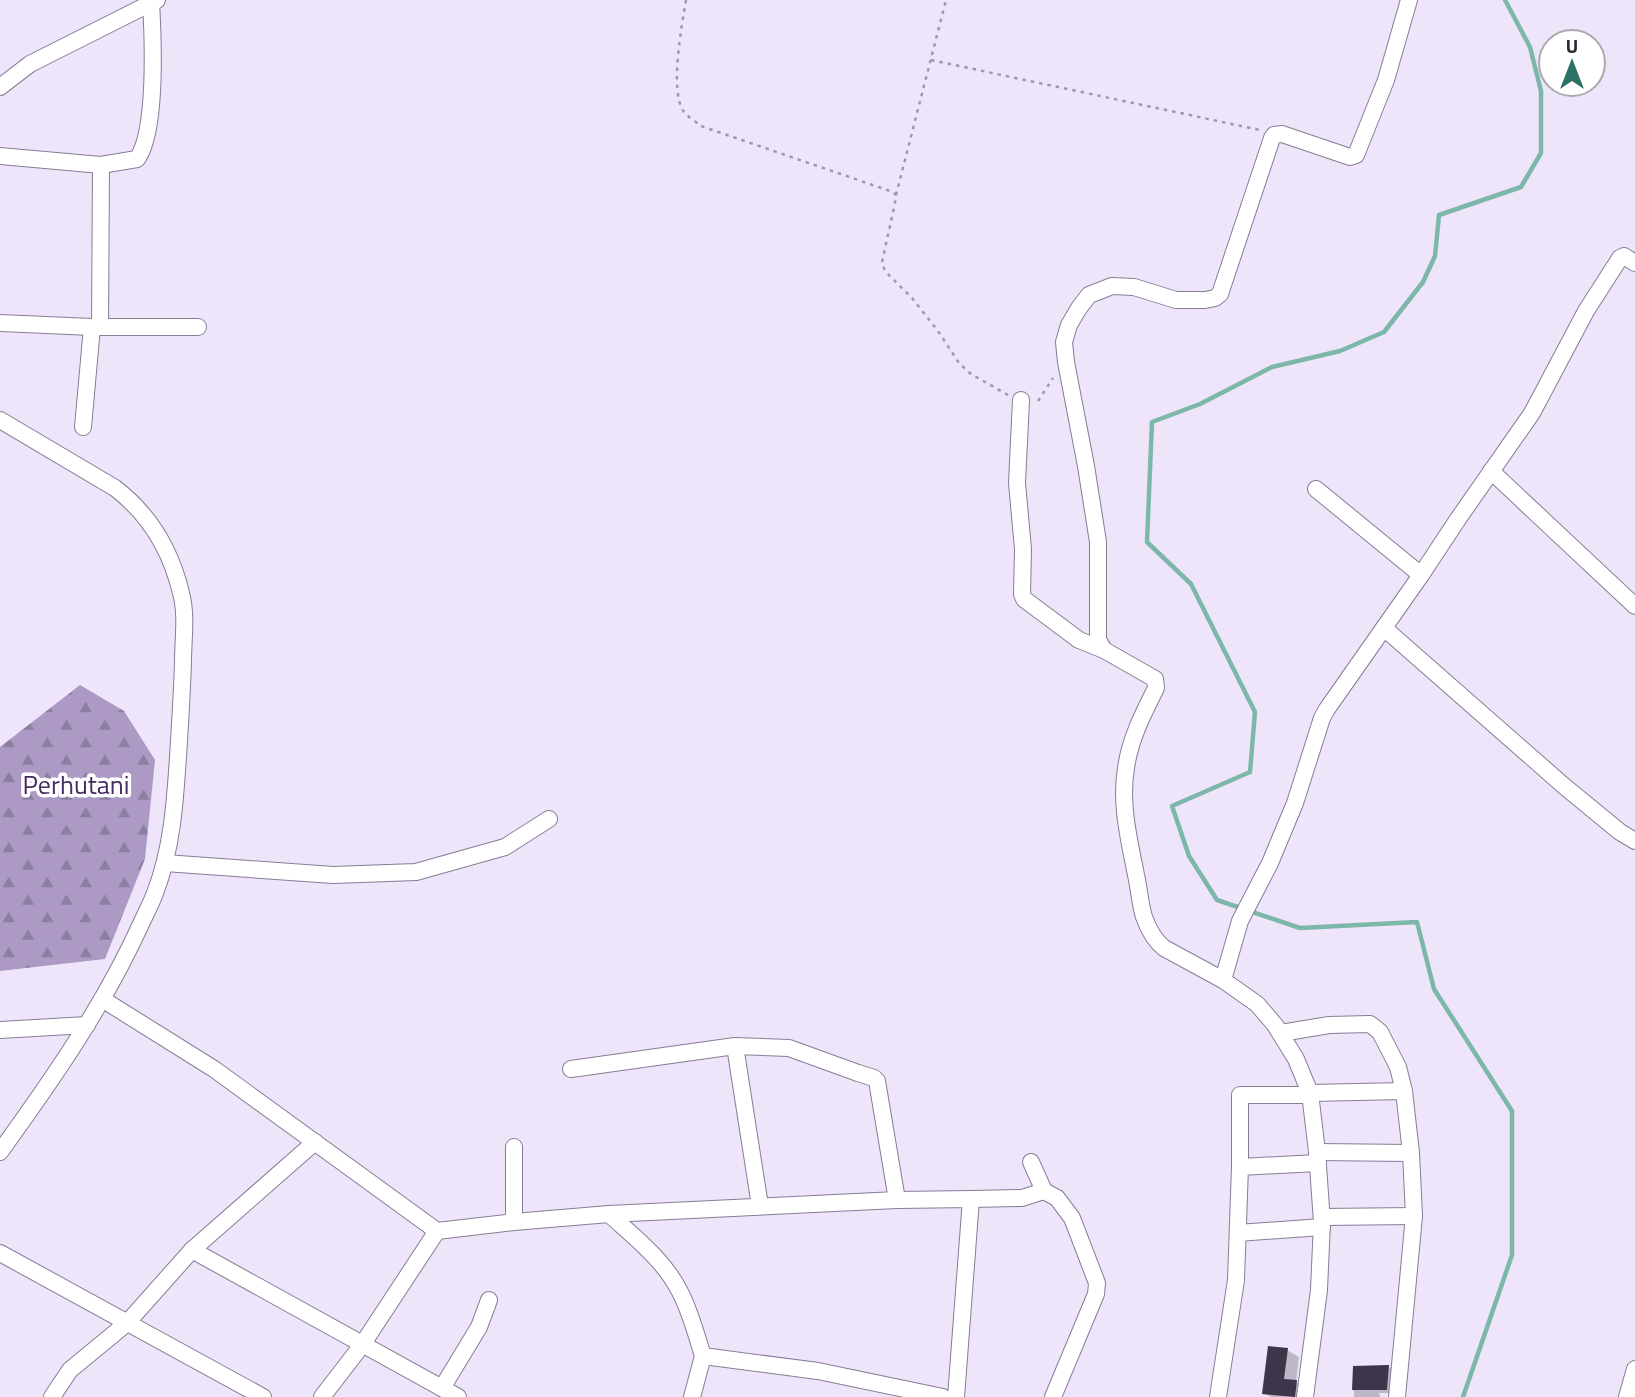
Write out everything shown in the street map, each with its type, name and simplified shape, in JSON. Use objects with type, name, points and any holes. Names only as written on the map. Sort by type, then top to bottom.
[{"type":"street","points":[[1104,650],[1098,640],[1098,542],[1066,362],[1064,342],[1069,325],[1089,295],[1112,286],[1134,287],[1176,300],[1205,300],[1220,294],[1272,138],[1278,134],[1286,135],[1350,157],[1357,154],[1386,80],[1409,0]]},
{"type":"street","points":[[0,87],[30,64],[154,1],[150,112],[142,153],[137,159],[102,165],[0,156]]},
{"type":"street","points":[[83,427],[96,327],[102,165]]},
{"type":"street","points":[[1223,979],[1240,921],[1270,863],[1295,803],[1327,709],[1532,413],[1586,311],[1619,258],[1624,257],[1635,262]]},
{"type":"street","points":[[0,323],[198,327]]},
{"type":"street","points":[[1021,400],[1017,483],[1024,599],[1079,640],[1104,650],[1155,678],[1157,683],[1137,727],[1123,786],[1130,849],[1144,916],[1157,943],[1223,979],[1257,1004],[1281,1033],[1296,1059],[1310,1094],[1322,1222],[1319,1290],[1305,1397]]},
{"type":"street","points":[[0,420],[124,494],[156,531],[164,545],[176,573],[184,603],[183,688],[171,839],[165,863],[152,900],[129,950],[102,999],[0,1152]]},
{"type":"street","points":[[1491,471],[1635,607]]},
{"type":"street","points":[[1317,489],[1422,575]]},
{"type":"street","points":[[1384,628],[1564,786],[1619,832],[1635,839]]},
{"type":"street","points":[[165,863],[333,875],[416,872],[505,847],[550,819]]},
{"type":"street","points":[[102,999],[214,1069],[437,1231],[609,1214],[897,1200],[1022,1198],[1045,1191]]},
{"type":"street","points":[[1281,1033],[1329,1025],[1370,1024],[1380,1031],[1398,1067],[1404,1091],[1411,1153],[1413,1216],[1397,1397]]},
{"type":"street","points":[[0,1030],[87,1025]]},
{"type":"street","points":[[735,1046],[760,1206]]},
{"type":"street","points":[[571,1069],[735,1046],[789,1048],[874,1078],[877,1081],[897,1200]]},
{"type":"street","points":[[1218,1397],[1236,1280],[1240,1095],[1404,1091]]},
{"type":"street","points":[[52,1397],[70,1370],[127,1323],[192,1250],[315,1142]]},
{"type":"street","points":[[514,1147],[514,1222]]},
{"type":"street","points":[[1240,1167],[1317,1157],[1411,1153]]},
{"type":"street","points":[[1031,1161],[1045,1191],[1057,1198],[1072,1218],[1097,1283],[1094,1300],[1053,1397]]},
{"type":"street","points":[[956,1397],[971,1199]]},
{"type":"street","points":[[609,1214],[669,1273],[679,1290],[703,1356],[692,1397]]},
{"type":"street","points":[[1238,1233],[1322,1222],[1413,1216]]},
{"type":"street","points":[[322,1397],[362,1345],[437,1231]]},
{"type":"street","points":[[192,1250],[458,1397]]},
{"type":"street","points":[[0,1253],[263,1397]]},
{"type":"street","points":[[442,1388],[479,1327],[489,1300]]},
{"type":"street","points":[[703,1356],[818,1371],[943,1397]]},
{"type":"street","points":[[1627,1397],[1635,1369]]},
{"type":"path","points":[[686,0],[676,68],[682,110],[701,126],[879,186],[896,195]]},
{"type":"path","points":[[946,0],[896,195],[882,262],[885,271],[912,298],[959,363],[985,383],[1021,400],[1039,401],[1066,362]]},
{"type":"path","points":[[931,61],[1278,134]]},
{"type":"green space","name":"Perhutani","points":[[80,685],[124,711],[155,760],[145,859],[105,959],[0,971],[0,747]]},
{"type":"building","points":[[1268,1346],[1288,1348],[1284,1379],[1297,1380],[1295,1397],[1262,1394]]},
{"type":"building","points":[[1389,1365],[1387,1390],[1352,1390],[1353,1366]]},
{"type":"waterway","points":[[1463,1397],[1512,1255],[1512,1111],[1434,989],[1417,922],[1300,928],[1217,900],[1189,856],[1172,806],[1250,772],[1255,712],[1191,584],[1147,542],[1152,422],[1200,404],[1272,367],[1340,351],[1384,332],[1423,282],[1435,256],[1439,215],[1521,187],[1541,153],[1541,91],[1530,47],[1505,0]]}]
